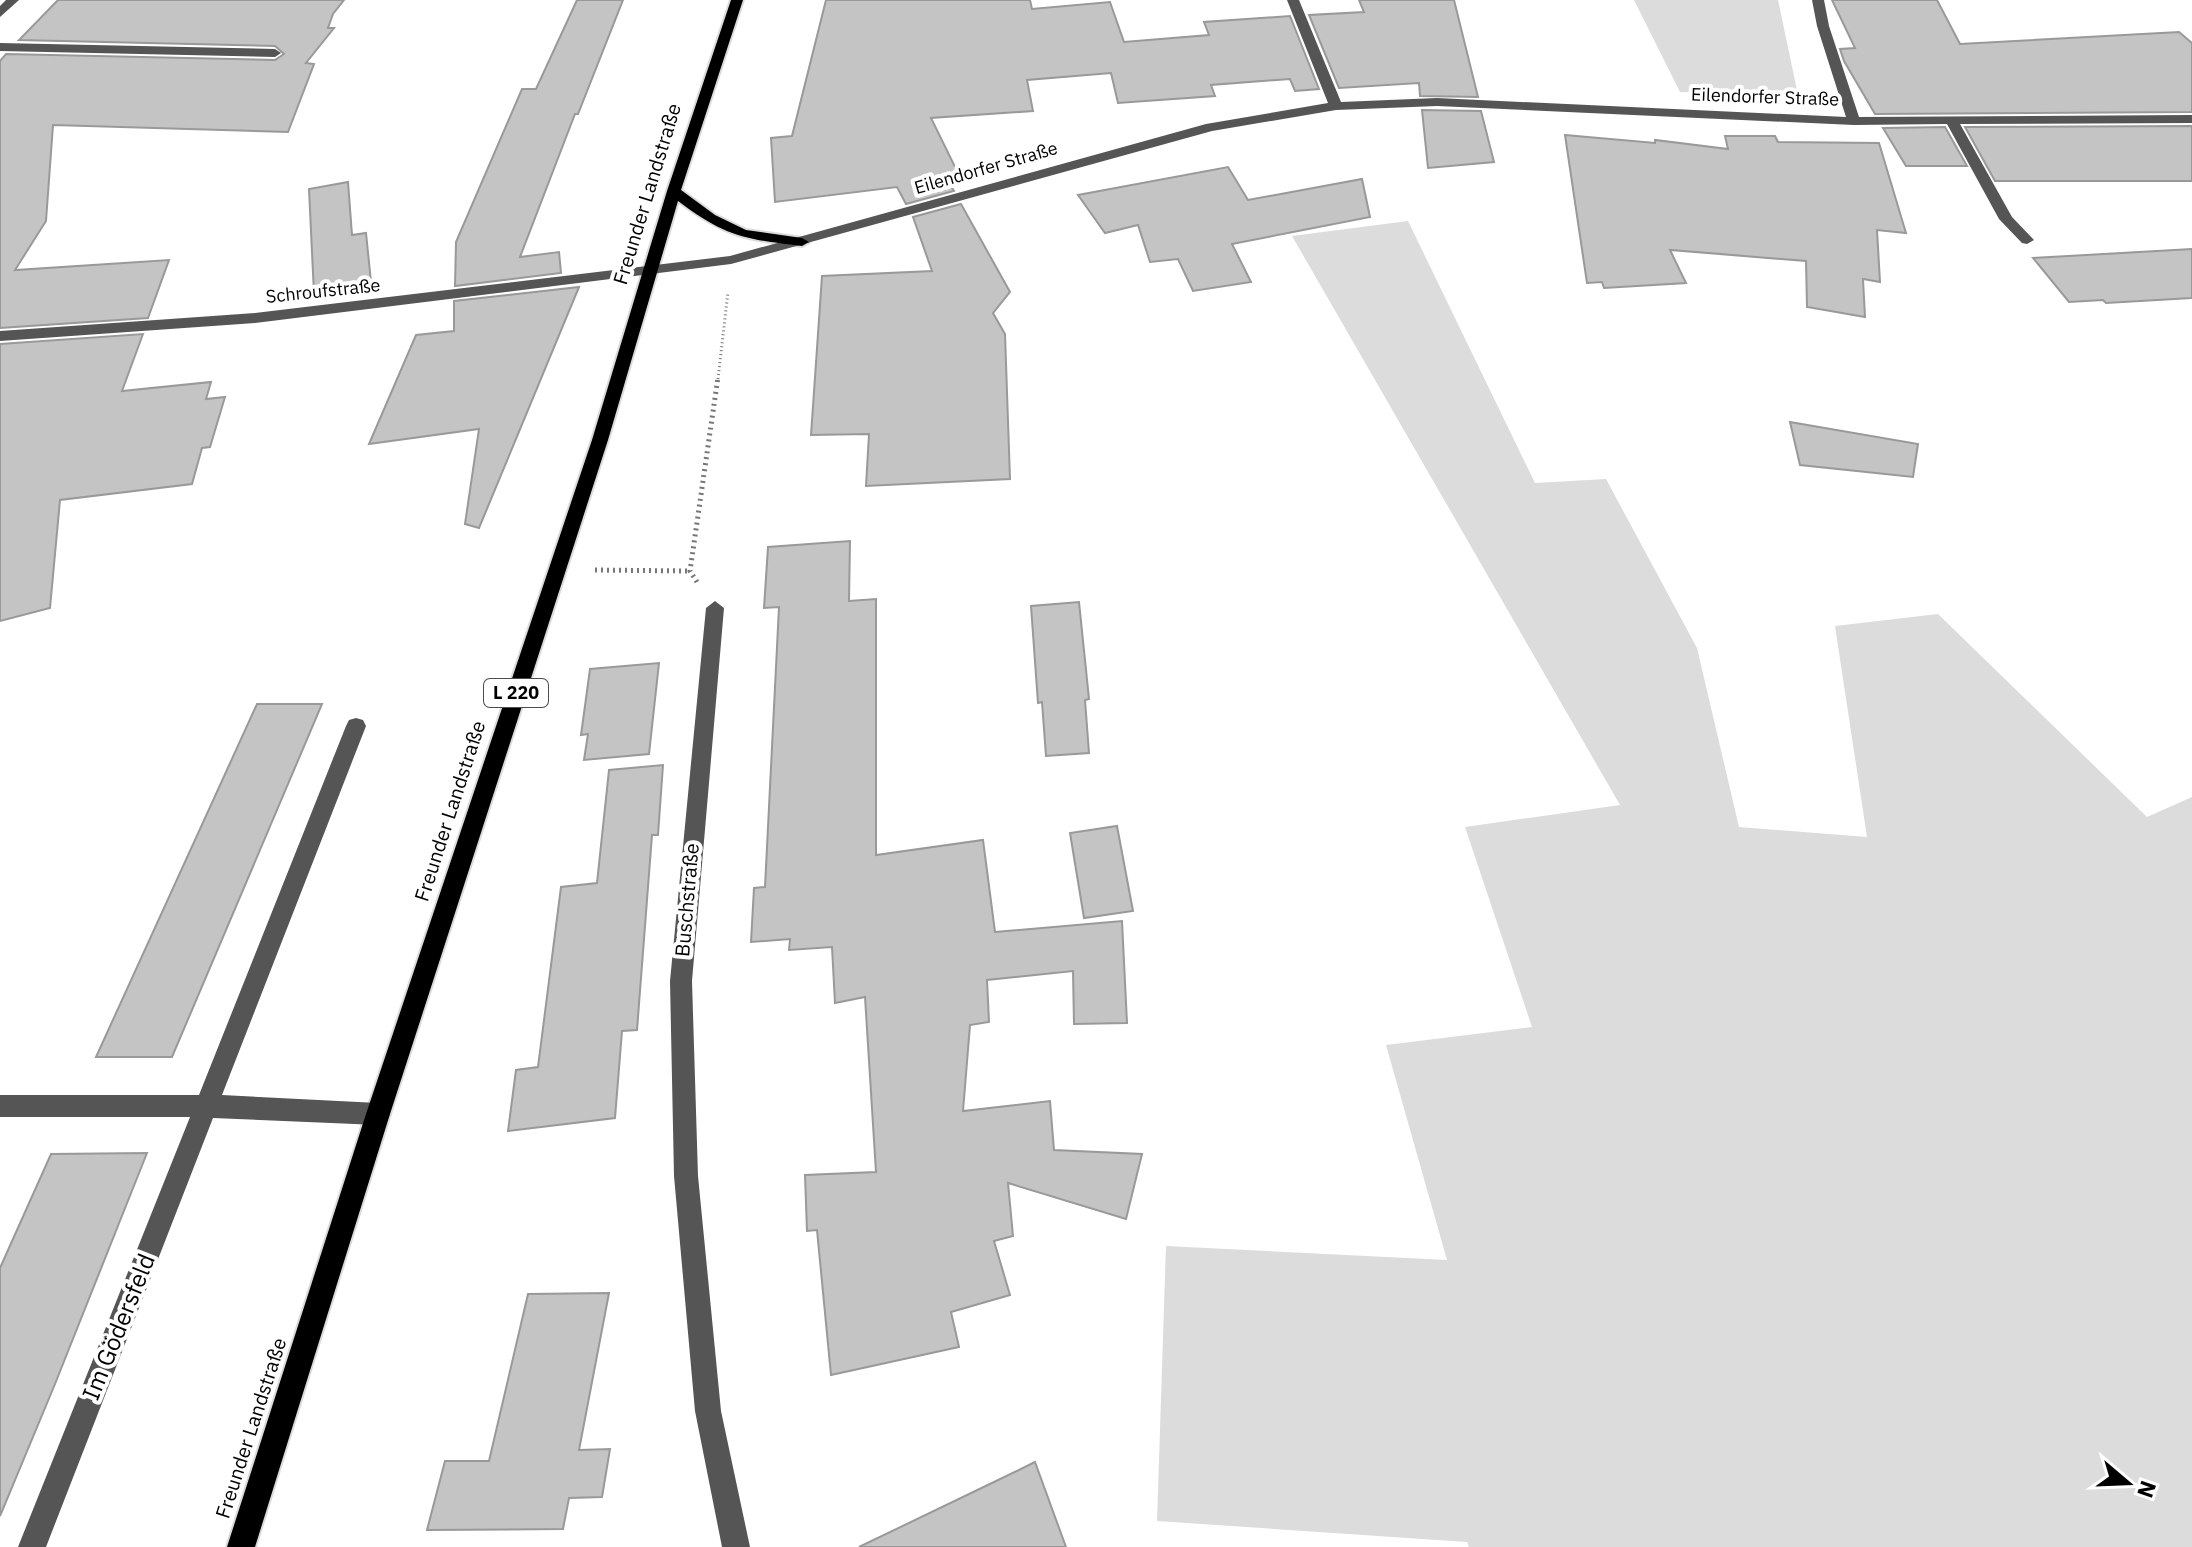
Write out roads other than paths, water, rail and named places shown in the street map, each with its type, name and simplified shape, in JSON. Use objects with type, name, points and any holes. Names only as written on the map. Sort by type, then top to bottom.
[{"type":"main road","name":"Freunder Landstraße","points":[[241,1547],[378,1114],[620,377],[649,271],[737,0]]},
{"type":"main road","points":[[674,191],[710,218],[743,234],[802,242]]},
{"type":"street","points":[[0,13],[13,0]]},
{"type":"street","points":[[1293,0],[1336,106]]},
{"type":"street","points":[[1818,0],[1823,26],[1854,121]]},
{"type":"street","points":[[0,47],[275,53]]},
{"type":"street","name":"Eilendorfer Straße","points":[[649,271],[731,260],[802,242],[1040,172],[1211,127],[1336,106],[1437,102],[1854,121],[2192,119]]},
{"type":"street","points":[[1951,120],[2006,219],[2027,240]]},
{"type":"street","name":"Schroufstraße","points":[[0,336],[255,318],[649,271]]},
{"type":"street","name":"Buschstraße","points":[[715,608],[681,981],[686,1176],[708,1411],[736,1547]]},
{"type":"street","name":"Im Gödersfeld","points":[[32,1547],[356,726]]},
{"type":"street","points":[[0,1106],[206,1106],[378,1114]]}]
